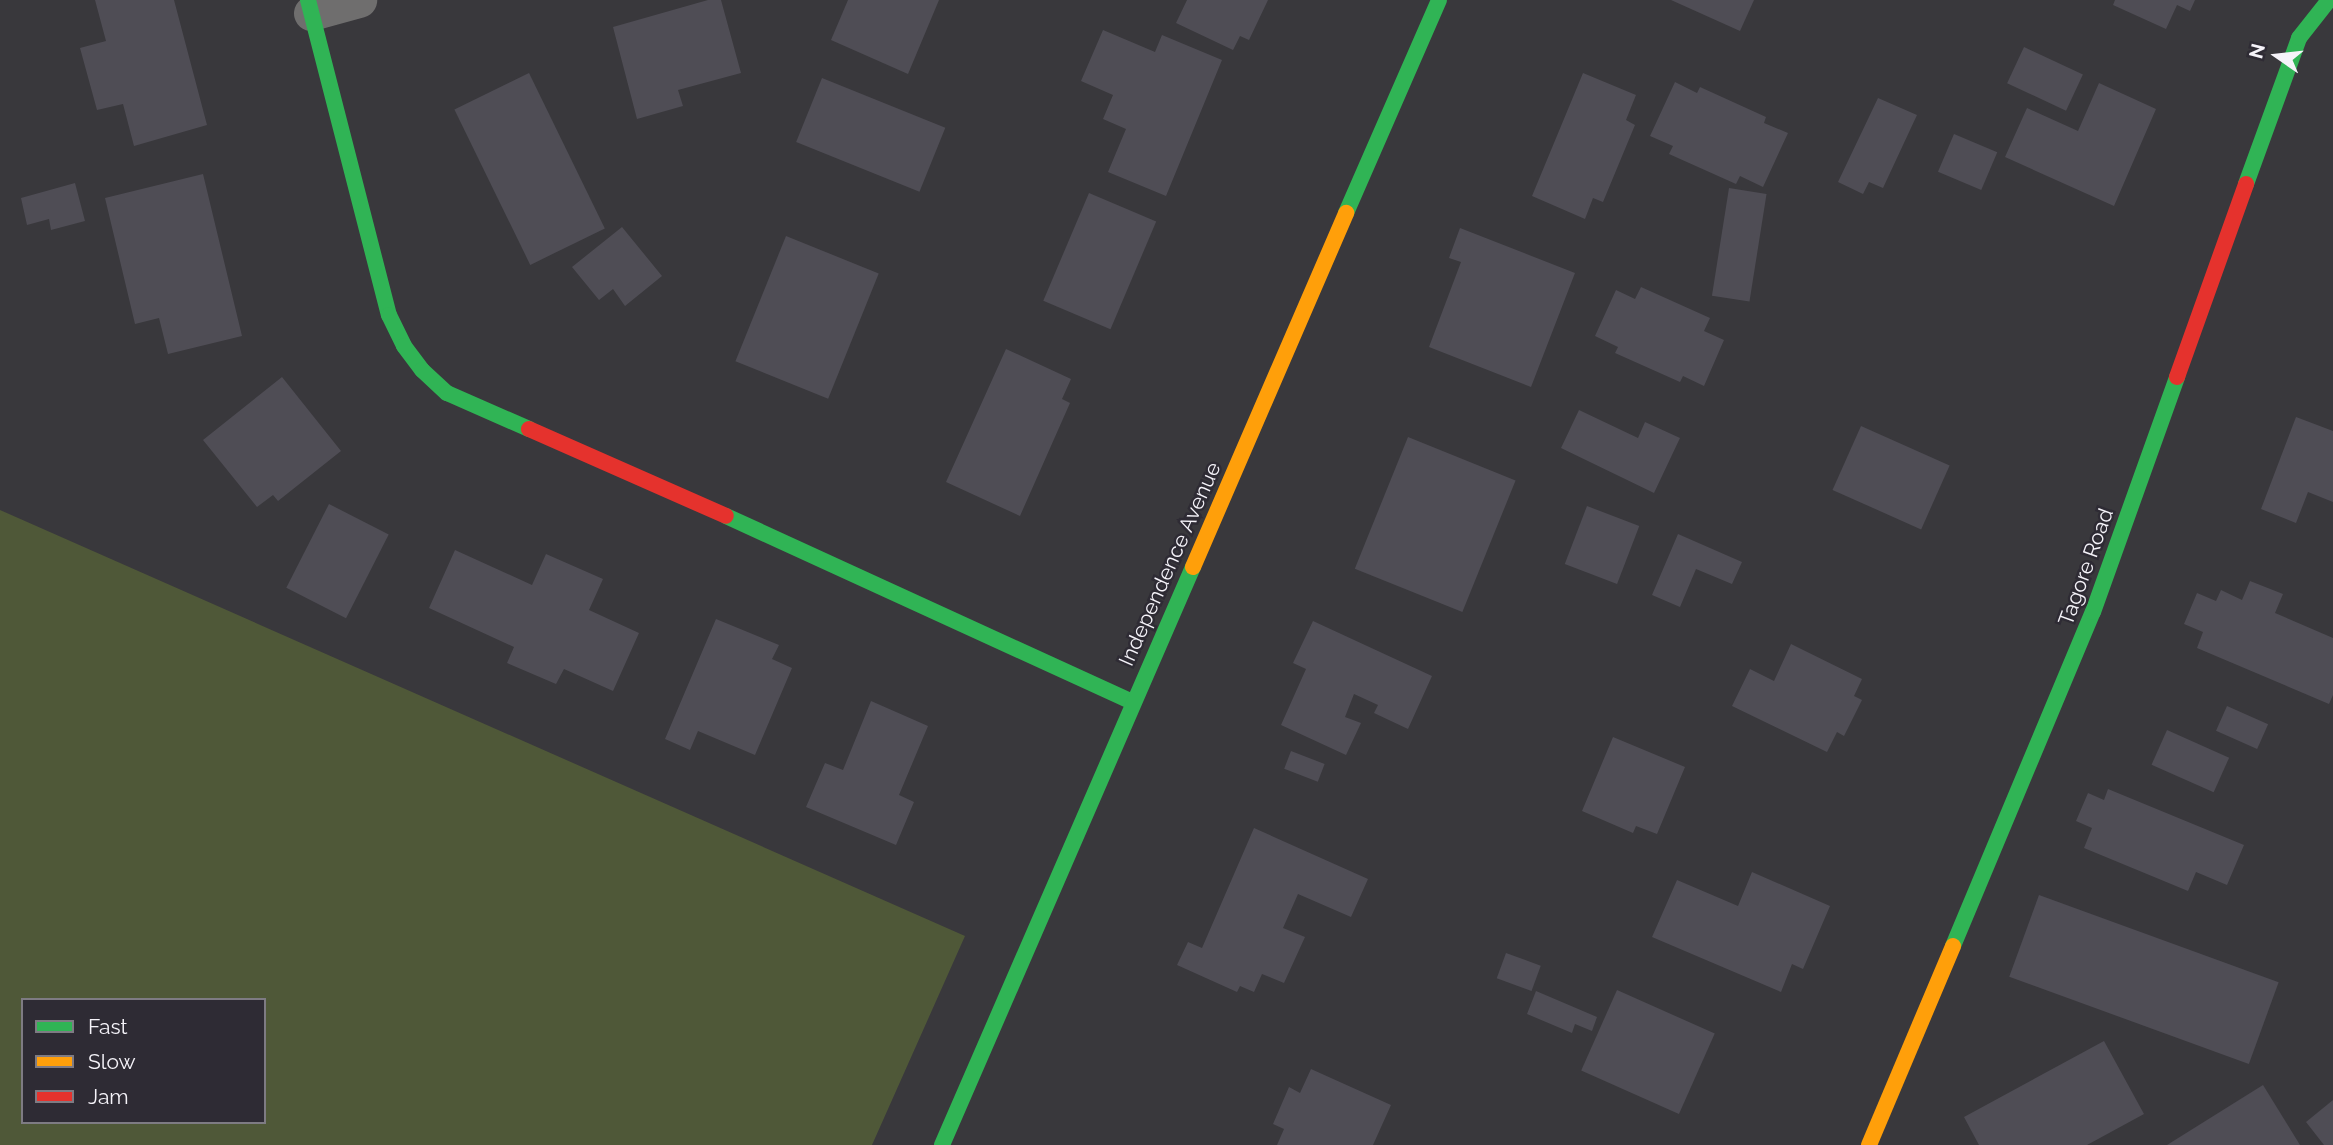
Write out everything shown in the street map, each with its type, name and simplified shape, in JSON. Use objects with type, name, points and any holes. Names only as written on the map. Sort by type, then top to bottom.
[{"type":"street","points":[[359,0],[310,6],[389,315],[404,346],[422,370],[447,393],[1133,702]]},
{"type":"street","name":"Independence Avenue","points":[[942,1145],[1440,0]]},
{"type":"street","name":"Tagore Road","points":[[1869,1145],[2093,612],[2299,38],[2329,0]]},
{"type":"green space","points":[[0,510],[965,936],[872,1145],[0,1145]]},
{"type":"building","points":[[95,0],[174,0],[207,125],[134,146],[123,104],[97,110],[80,48],[106,41]]},
{"type":"building","points":[[708,0],[721,0],[741,73],[678,90],[683,106],[637,119],[613,27]]},
{"type":"building","points":[[848,0],[939,0],[908,74],[831,40]]},
{"type":"building","points":[[1187,0],[1268,0],[1249,40],[1240,36],[1233,50],[1176,23]]},
{"type":"building","points":[[1671,0],[1754,0],[1740,31]]},
{"type":"building","points":[[2115,0],[2195,0],[2190,11],[2177,5],[2166,29],[2113,5]]},
{"type":"building","points":[[1103,30],[1155,52],[1162,35],[1222,60],[1166,196],[1108,172],[1126,129],[1103,119],[1113,95],[1081,81]]},
{"type":"building","points":[[2024,47],[2083,74],[2066,111],[2007,83]]},
{"type":"building","points":[[529,73],[605,228],[530,265],[454,109]]},
{"type":"building","points":[[1583,73],[1636,95],[1626,120],[1635,125],[1603,202],[1593,198],[1585,219],[1532,196]]},
{"type":"building","points":[[822,78],[945,128],[919,192],[796,142]]},
{"type":"building","points":[[1675,82],[1697,93],[1700,87],[1766,117],[1764,123],[1788,133],[1763,187],[1740,176],[1736,184],[1669,154],[1673,146],[1650,136]]},
{"type":"building","points":[[2099,83],[2156,109],[2114,206],[2005,157],[2027,108],[2078,131]]},
{"type":"building","points":[[1878,98],[1917,115],[1883,188],[1869,182],[1863,194],[1838,182]]},
{"type":"building","points":[[1954,134],[1997,152],[1981,190],[1938,172]]},
{"type":"building","points":[[203,174],[242,336],[168,354],[159,318],[135,324],[105,198]]},
{"type":"building","points":[[75,183],[85,221],[51,230],[49,219],[27,225],[21,198]]},
{"type":"building","points":[[1729,188],[1767,194],[1749,302],[1712,296]]},
{"type":"building","points":[[1089,193],[1156,222],[1110,329],[1043,301]]},
{"type":"building","points":[[622,227],[662,276],[625,306],[613,289],[599,300],[572,267]]},
{"type":"building","points":[[1460,228],[1575,273],[1531,387],[1429,347],[1461,262],[1449,258]]},
{"type":"building","points":[[786,236],[879,273],[828,399],[735,361]]},
{"type":"building","points":[[1641,287],[1710,318],[1704,331],[1724,340],[1704,386],[1683,376],[1680,382],[1615,353],[1618,347],[1595,336],[1616,290],[1635,299]]},
{"type":"building","points":[[1006,349],[1071,379],[1062,399],[1070,403],[1020,516],[946,482]]},
{"type":"building","points":[[282,377],[341,451],[278,501],[273,495],[257,507],[203,440]]},
{"type":"building","points":[[1579,410],[1638,438],[1645,422],[1680,438],[1654,493],[1561,448]]},
{"type":"building","points":[[2296,417],[2333,431],[2333,502],[2308,492],[2296,523],[2261,509]]},
{"type":"building","points":[[1861,426],[1950,465],[1921,529],[1833,490]]},
{"type":"building","points":[[1408,437],[1516,480],[1462,612],[1355,569]]},
{"type":"building","points":[[329,504],[389,534],[346,618],[286,588]]},
{"type":"building","points":[[1587,506],[1639,526],[1617,584],[1565,564]]},
{"type":"building","points":[[1678,534],[1742,562],[1732,584],[1696,569],[1680,607],[1652,595]]},
{"type":"building","points":[[455,550],[532,585],[546,554],[603,579],[589,610],[639,633],[613,691],[564,669],[556,684],[507,663],[514,647],[429,608]]},
{"type":"building","points":[[2250,581],[2283,594],[2275,613],[2333,638],[2333,695],[2329,704],[2197,648],[2203,632],[2184,624],[2197,593],[2216,601],[2221,590],[2242,600]]},
{"type":"building","points":[[716,619],[779,645],[772,659],[792,668],[755,755],[698,731],[690,750],[665,739]]},
{"type":"building","points":[[1313,621],[1432,676],[1408,729],[1374,713],[1378,705],[1354,694],[1345,717],[1361,723],[1346,755],[1281,725],[1306,669],[1293,663]]},
{"type":"building","points":[[1791,644],[1862,679],[1854,696],[1862,700],[1844,736],[1837,732],[1827,752],[1732,706],[1750,669],[1774,681]]},
{"type":"building","points":[[871,701],[928,726],[899,795],[914,802],[896,845],[806,807],[825,763],[843,770]]},
{"type":"building","points":[[2227,706],[2268,724],[2257,749],[2216,731]]},
{"type":"building","points":[[2167,730],[2229,758],[2214,792],[2152,765]]},
{"type":"building","points":[[1613,737],[1685,767],[1657,834],[1636,826],[1633,833],[1582,811]]},
{"type":"building","points":[[1291,751],[1325,764],[1318,782],[1284,769]]},
{"type":"building","points":[[2108,789],[2244,845],[2227,885],[2196,872],[2188,891],[2084,848],[2092,828],[2076,821],[2088,793],[2104,800]]},
{"type":"building","points":[[1254,828],[1368,879],[1351,917],[1298,894],[1283,928],[1305,937],[1284,983],[1262,974],[1254,992],[1240,986],[1237,992],[1177,965],[1188,942],[1202,948]]},
{"type":"building","points":[[1752,872],[1830,906],[1803,969],[1792,964],[1781,992],[1652,937],[1677,880],[1738,906]]},
{"type":"building","points":[[2039,895],[2279,982],[2249,1064],[2009,977]]},
{"type":"building","points":[[1506,953],[1541,966],[1532,991],[1497,978]]},
{"type":"building","points":[[1617,990],[1715,1034],[1679,1114],[1581,1070]]},
{"type":"building","points":[[1536,991],[1597,1017],[1592,1031],[1575,1024],[1572,1033],[1527,1014]]},
{"type":"building","points":[[2104,1041],[2144,1114],[2087,1145],[1979,1145],[1964,1117]]},
{"type":"building","points":[[1311,1069],[1391,1105],[1373,1145],[1277,1145],[1284,1129],[1273,1124],[1289,1087],[1300,1093]]},
{"type":"building","points":[[2263,1085],[2300,1145],[2167,1145]]},
{"type":"building","points":[[2333,1100],[2333,1145],[2324,1145],[2306,1122]]},
{"type":"traffic: fast","points":[[308,0],[389,315],[404,346],[422,370],[447,393],[529,429]]},
{"type":"traffic: fast","points":[[1346,213],[1439,0]]},
{"type":"traffic: fast","points":[[2246,184],[2299,38],[2329,0]]},
{"type":"traffic: fast","points":[[1953,946],[2093,612],[2177,377]]},
{"type":"traffic: fast","points":[[726,516],[1133,702]]},
{"type":"traffic: fast","points":[[942,1145],[1193,567]]},
{"type":"traffic: slow","points":[[1193,567],[1346,213]]},
{"type":"traffic: slow","points":[[1869,1145],[1953,946]]},
{"type":"traffic: jam","points":[[2177,377],[2246,184]]},
{"type":"traffic: jam","points":[[529,429],[726,516]]}]
